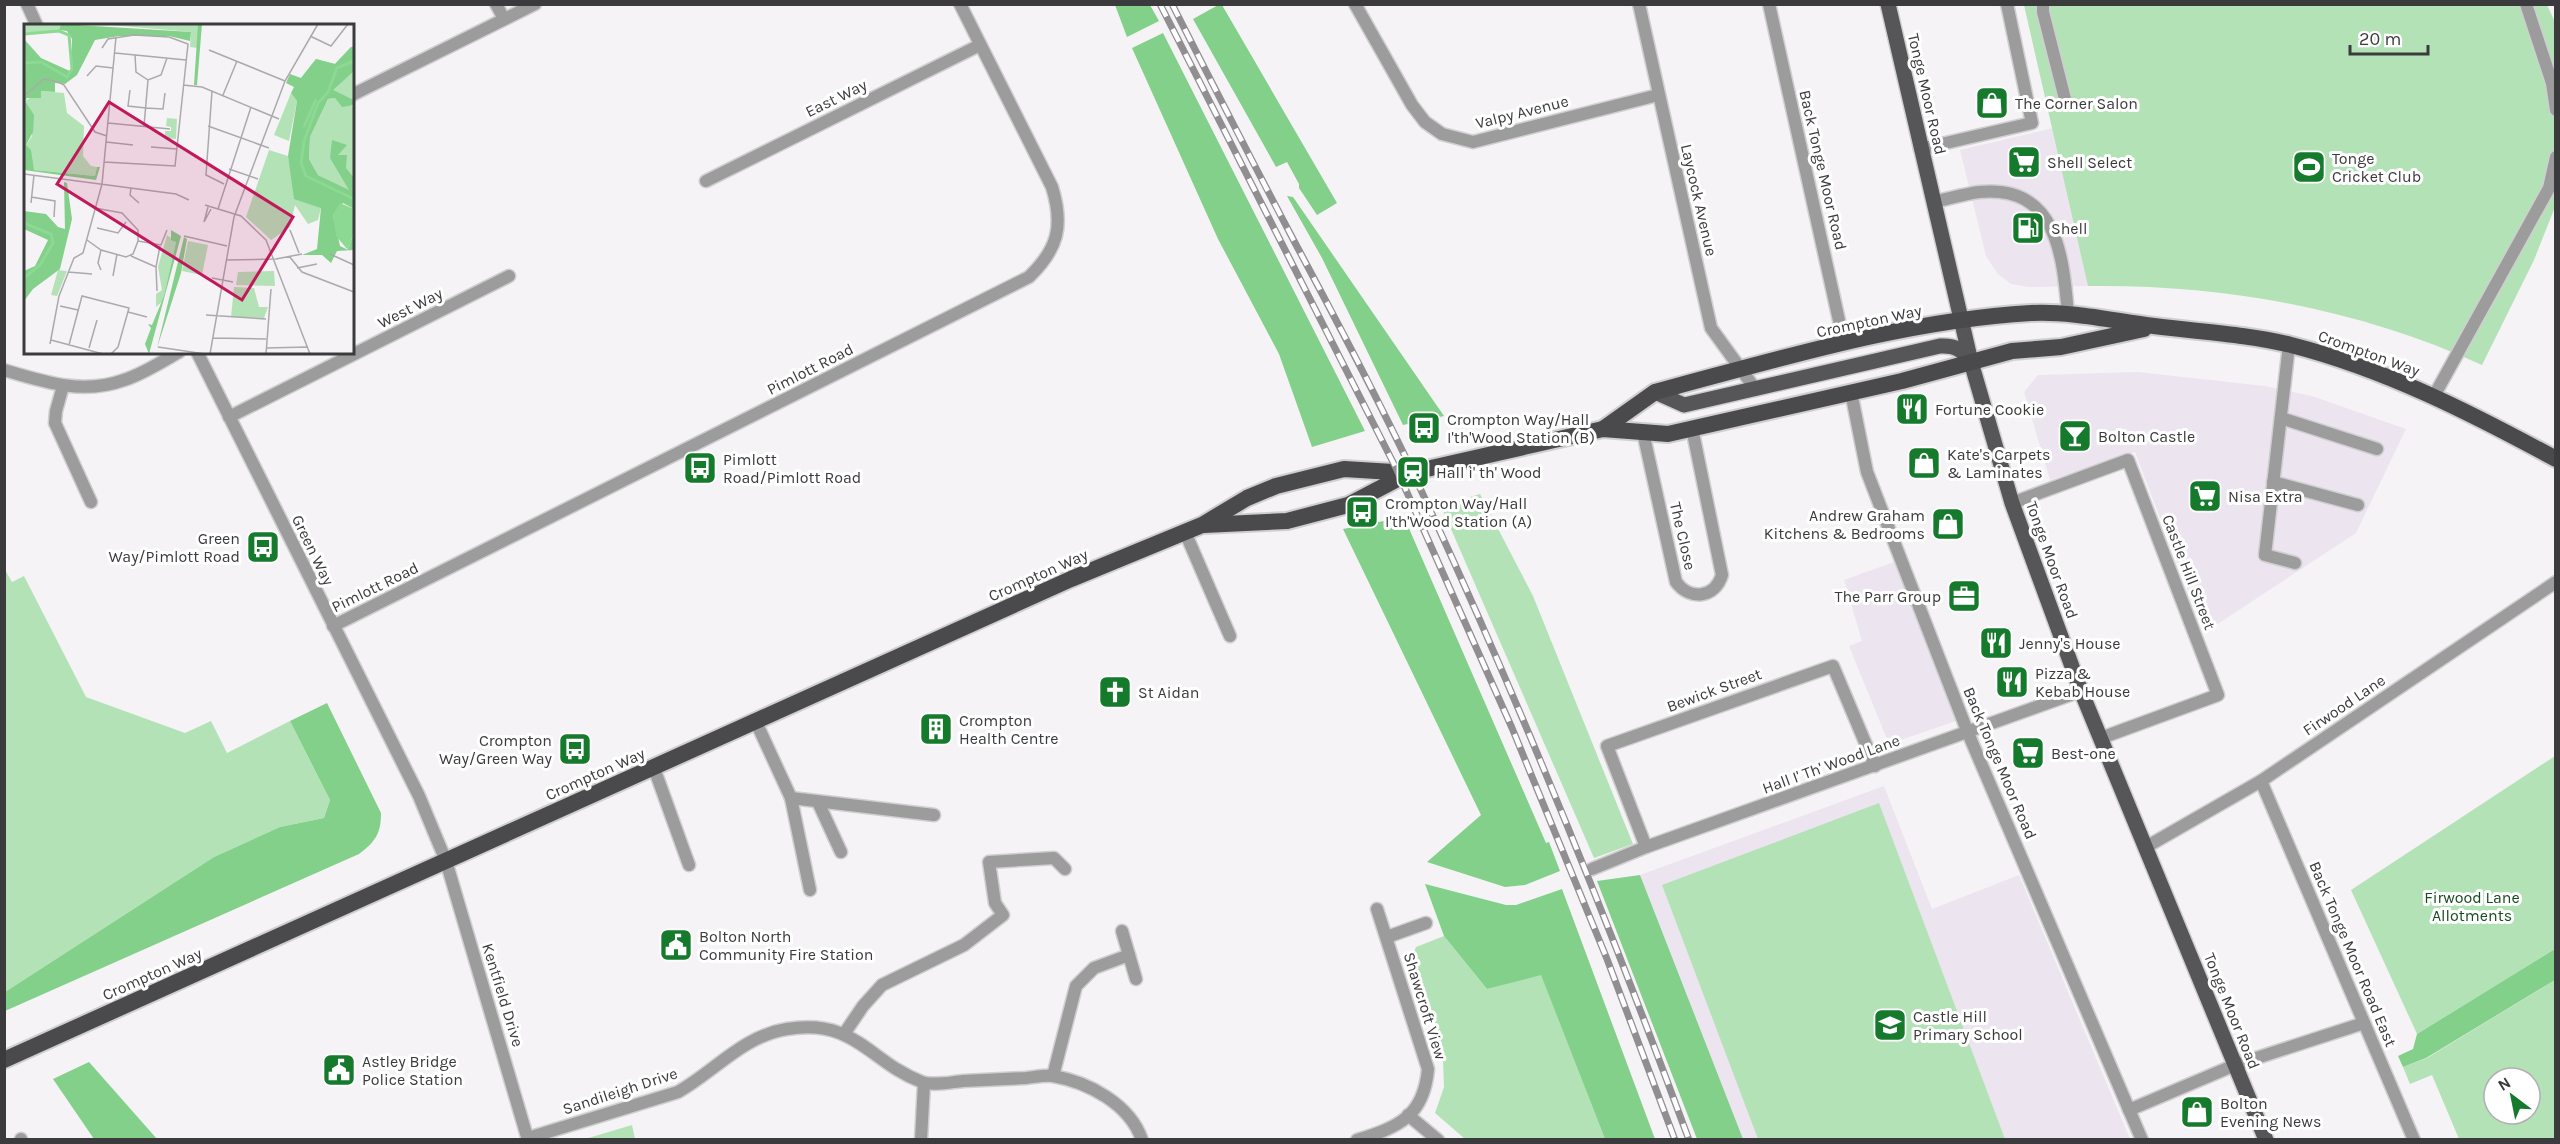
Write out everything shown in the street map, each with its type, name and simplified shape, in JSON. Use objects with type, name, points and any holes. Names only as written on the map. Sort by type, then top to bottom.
[{"type":"highway","name":"Crompton Way","points":[[1603,429],[1655,392],[1844,343],[1962,320],[2030,313],[2068,314],[2157,327],[2189,328],[2289,345],[2330,357],[2434,396],[2556,459]]},
{"type":"highway","name":"Crompton Way","points":[[1202,525],[1287,521],[1348,505],[1409,473],[1478,456],[1603,429],[1668,434],[1851,392],[2012,351],[2061,347],[2157,327]]},
{"type":"highway","name":"Crompton Way","points":[[4,1060],[1071,579],[1202,525],[1247,498],[1294,482],[1344,469],[1409,473]]},
{"type":"main road","name":"Tonge Moor Road","points":[[1888,4],[1971,362],[2012,503],[2081,691],[2266,1140]]},
{"type":"main road","points":[[1655,392],[1684,405],[1940,346],[1961,350],[1971,362]]},
{"type":"street","points":[[27,4],[36,24]]},
{"type":"street","points":[[496,4],[504,20]]},
{"type":"street","points":[[354,94],[535,4]]},
{"type":"street","name":"Pimlott Road","points":[[333,626],[1029,277],[1042,264],[1053,247],[1059,226],[1058,206],[1052,188],[960,4]]},
{"type":"street","name":"Valpy Avenue","points":[[1355,4],[1412,105],[1425,122],[1442,134],[1457,140],[1473,142],[1658,95]]},
{"type":"street","name":"Laycock Avenue","points":[[1639,4],[1711,328],[1756,390]]},
{"type":"street","name":"Back Tonge Moor Road","points":[[1769,4],[1844,343]]},
{"type":"street","points":[[1920,149],[2032,123],[2007,4]]},
{"type":"street","points":[[2043,4],[2043,12],[2065,99]]},
{"type":"street","points":[[2526,4],[2552,83],[2556,110]]},
{"type":"street","name":"East Way","points":[[705,181],[980,45]]},
{"type":"street","points":[[2434,396],[2549,188],[2556,157]]},
{"type":"street","points":[[1934,202],[1979,192],[1998,192],[2020,196],[2034,204],[2052,228],[2061,252],[2068,314]]},
{"type":"street","name":"West Way","points":[[229,417],[509,276]]},
{"type":"street","points":[[2289,345],[2265,555],[2295,562]]},
{"type":"street","points":[[4,370],[63,386],[90,388],[124,381],[175,354]]},
{"type":"street","name":"Green Way","points":[[198,354],[419,796],[446,861]]},
{"type":"street","points":[[63,386],[55,423],[91,502]]},
{"type":"street","name":"Back Tonge Moor Road","points":[[1851,392],[1867,472],[1968,733],[2129,1110],[2137,1138]]},
{"type":"street","points":[[2281,418],[2377,449]]},
{"type":"street","name":"The Close","points":[[1643,432],[1677,582],[1686,592],[1703,595],[1717,586],[1722,575],[1692,428]]},
{"type":"street","name":"Castle Hill Street","points":[[2012,503],[2128,460],[2218,695],[2100,738]]},
{"type":"street","points":[[2273,482],[2358,506]]},
{"type":"street","points":[[1185,532],[1230,636]]},
{"type":"street","name":"Firwood Lane","points":[[2146,848],[2261,781],[2556,582]]},
{"type":"street","name":"Bewick Street","points":[[1646,847],[1607,746],[1833,666],[1875,766]]},
{"type":"street","name":"Hall I' Th' Wood Lane","points":[[1592,868],[2081,691]]},
{"type":"street","points":[[756,722],[791,798],[810,890]]},
{"type":"street","points":[[654,768],[689,865]]},
{"type":"street","name":"Back Tonge Moor Road East","points":[[2261,781],[2414,1140]]},
{"type":"street","points":[[791,798],[934,815]]},
{"type":"street","points":[[818,802],[841,852]]},
{"type":"street","points":[[844,1034],[863,1006],[882,985],[964,945],[1003,915],[995,903],[989,861],[1054,858],[1065,869]]},
{"type":"street","name":"Kentfield Drive","points":[[446,861],[528,1139]]},
{"type":"street","name":"Shawcroft View","points":[[1357,1140],[1396,1125],[1421,1102],[1427,1088],[1428,1069],[1377,909]]},
{"type":"street","name":"Shawcroft View","points":[[1386,938],[1426,923]]},
{"type":"street","points":[[1122,931],[1136,979]]},
{"type":"street","points":[[1053,1076],[1076,986],[1094,968],[1129,955]]},
{"type":"street","points":[[2129,1110],[2235,1065],[2364,1023]]},
{"type":"street","name":"Sandileigh Drive","points":[[528,1139],[678,1092],[697,1081],[747,1042],[765,1034],[788,1029],[828,1029],[855,1039],[898,1070],[924,1083],[1053,1076],[1096,1090],[1125,1112],[1142,1140]]},
{"type":"street","points":[[921,1140],[924,1083]]},
{"type":"street","points":[[1408,1115],[1438,1140]]},
{"type":"shaded area","points":[[2053,128],[2088,286],[2029,287],[2011,284],[1998,274],[1986,256],[1960,150]]},
{"type":"shaded area","points":[[2138,372],[2265,386],[2312,396],[2406,429],[2356,533],[2204,633],[2135,452],[2050,480],[2024,392],[2038,375]]},
{"type":"shaded area","points":[[1894,562],[1956,721],[1889,744],[1849,646],[1862,641],[1844,580]]},
{"type":"shaded area","name":"Castle Hill Primary School","points":[[1884,786],[1932,909],[2019,875],[2130,1139],[1743,1139],[1640,875]]},
{"type":"green space","points":[[1220,4],[1337,203],[1317,215],[1299,188],[1287,162],[1276,167],[1193,19]]},
{"type":"green space","points":[[1115,5],[1150,5],[1159,21],[1127,37]]},
{"type":"green space","name":"Tonge Cricket Club","points":[[2024,5],[2547,5],[2556,24],[2555,207],[2534,260],[2482,365],[2436,345],[2388,329],[2290,304],[2240,295],[2189,290],[2088,286]]},
{"type":"green space","points":[[1163,33],[1365,431],[1312,447],[1279,354],[1218,239],[1132,48]]},
{"type":"green space","points":[[1287,196],[1293,197],[1444,416],[1403,425],[1322,258]]},
{"type":"green space","points":[[1480,494],[1533,596],[1633,844],[1594,858],[1441,506]]},
{"type":"green space","points":[[1404,517],[1560,871],[1525,885],[1505,887],[1427,862],[1481,815],[1343,529]]},
{"type":"green space","points":[[4,568],[12,582],[24,576],[86,697],[185,733],[211,721],[227,753],[290,721],[330,800],[324,818],[280,827],[214,857],[5,992]]},
{"type":"green space","points":[[327,703],[381,813],[380,827],[376,837],[369,845],[359,854],[5,1011],[5,992],[214,857],[280,827],[324,818],[330,800],[290,721]]},
{"type":"green space","name":"Firwood Lane Allotments","points":[[2555,756],[2555,949],[2417,1034],[2351,890]]},
{"type":"green space","name":"Castle Hill Primary School","points":[[1879,803],[2005,1139],[1758,1139],[1662,885]]},
{"type":"green space","points":[[1640,875],[1743,1139],[1697,1139],[1597,881]]},
{"type":"green space","points":[[1425,884],[1506,905],[1516,905],[1562,889],[1655,1139],[1605,1139],[1541,975],[1487,989],[1444,936]]},
{"type":"green space","points":[[1444,936],[1487,989],[1541,974],[1605,1139],[1465,1139],[1435,1113],[1444,1087],[1443,1060],[1411,959],[1416,947]]},
{"type":"green space","points":[[2555,949],[2555,980],[2426,1058],[2403,1067],[2398,1056],[2413,1049],[2417,1034]]},
{"type":"green space","points":[[2555,980],[2555,1139],[2459,1139],[2432,1075],[2410,1084],[2403,1067],[2427,1058]]},
{"type":"green space","points":[[89,1062],[157,1139],[94,1139],[53,1079]]},
{"type":"green space","points":[[632,1125],[635,1139],[585,1139]]},
{"type":"railway","points":[[1160,4],[1397,470],[1512,728],[1607,959],[1675,1140]]},
{"type":"railway","points":[[1172,4],[1370,385],[1451,555],[1592,887],[1689,1140]]},
{"type":"place","name":"The Corner Salon","points":[[1992,103]]},
{"type":"place","name":"Shell Select","points":[[2024,162]]},
{"type":"place","name":"Tonge Cricket Club","points":[[2309,167]]},
{"type":"place","name":"Shell","points":[[2028,228]]},
{"type":"place","name":"Fortune Cookie","points":[[1912,409]]},
{"type":"place","name":"Crompton Way/Hall I'th'Wood Station (B)","points":[[1424,428]]},
{"type":"place","name":"Bolton Castle","points":[[2075,436]]},
{"type":"place","name":"Kate's Carpets & Laminates","points":[[1924,463]]},
{"type":"place","name":"Pimlott Road/Pimlott Road","points":[[700,468]]},
{"type":"place","name":"Hall i' th' Wood","points":[[1413,472]]},
{"type":"place","name":"Nisa Extra","points":[[2205,496]]},
{"type":"place","name":"Crompton Way/Hall I'th'Wood Station (A)","points":[[1362,512]]},
{"type":"place","name":"Andrew Graham Kitchens & Bedrooms","points":[[1948,524]]},
{"type":"place","name":"Green Way/Pimlott Road","points":[[263,547]]},
{"type":"place","name":"The Parr Group","points":[[1964,596]]},
{"type":"place","name":"Jenny's House","points":[[1996,643]]},
{"type":"place","name":"Pizza & Kebab House","points":[[2012,682]]},
{"type":"place","name":"St Aidan","points":[[1115,692]]},
{"type":"place","name":"Crompton Health Centre","points":[[936,729]]},
{"type":"place","name":"Crompton Way/Green Way","points":[[575,749]]},
{"type":"place","name":"Best-one","points":[[2028,753]]},
{"type":"place","name":"Bolton North Community Fire Station","points":[[676,945]]},
{"type":"place","name":"Castle Hill Primary School","points":[[1890,1025]]},
{"type":"place","name":"Astley Bridge Police Station","points":[[339,1070]]},
{"type":"place","name":"Bolton Evening News","points":[[2197,1112]]}]
